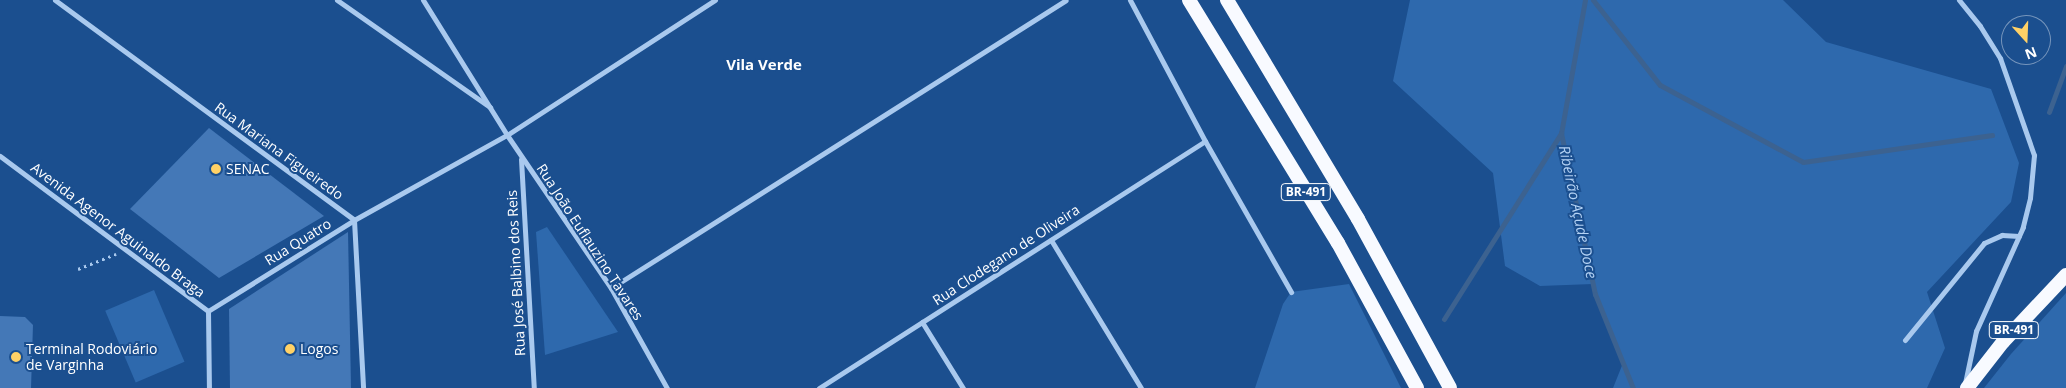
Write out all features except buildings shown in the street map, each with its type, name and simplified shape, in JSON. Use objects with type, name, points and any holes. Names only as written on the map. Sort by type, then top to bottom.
[{"type":"highway","name":"BR-491","points":[[1189,0],[1338,243],[1417,388]]},
{"type":"highway","name":"BR-491","points":[[1226,0],[1358,219],[1450,388]]},
{"type":"highway","name":"BR-491","points":[[1965,388],[2003,342],[2066,275]]},
{"type":"street","name":"Rua Mariana Figueiredo","points":[[55,0],[354,220]]},
{"type":"street","points":[[337,0],[492,109]]},
{"type":"street","name":"Rua João Euflauzino Tavares","points":[[424,0],[521,157],[611,288],[667,388]]},
{"type":"street","name":"Rua Quatro","points":[[208,311],[354,220],[507,135],[715,0]]},
{"type":"street","points":[[611,288],[1066,0]]},
{"type":"street","points":[[1130,0],[1205,141],[1291,292]]},
{"type":"street","points":[[1959,0],[1980,26],[2000,58],[2034,155],[2030,198],[2019,236],[1976,331],[1965,388]]},
{"type":"street","name":"Rua Clodegano de Oliveira","points":[[819,388],[1205,141]]},
{"type":"street","name":"Avenida Agenor Aguinaldo Braga","points":[[0,156],[208,311],[209,388]]},
{"type":"street","name":"Rua José Balbino dos Reis","points":[[521,157],[534,388]]},
{"type":"street","points":[[354,220],[363,388]]},
{"type":"street","points":[[1905,340],[1984,243],[2002,235],[2019,236]]},
{"type":"street","points":[[1050,240],[1141,388]]},
{"type":"street","points":[[922,322],[963,388]]},
{"type":"path","points":[[78,270],[126,250]]},
{"type":"shaded area","points":[[1410,0],[1783,0],[1826,42],[1991,89],[2019,163],[2011,202],[1927,292],[1945,348],[1927,388],[1613,388],[1623,363],[1593,284],[1540,286],[1505,266],[1493,173],[1393,81]]},
{"type":"shaded area","points":[[547,227],[618,332],[545,355],[536,232]]},
{"type":"shaded area","points":[[1349,284],[1401,388],[1255,388],[1283,304],[1291,292]]},
{"type":"shaded area","points":[[154,290],[184,362],[136,383],[105,311]]},
{"type":"shaded area","points":[[2066,293],[2066,388],[1984,388],[2011,354]]},
{"type":"waterway","name":"Ribeirão Açude Doce","points":[[1585,0],[1561,133],[1595,294],[1633,388]]},
{"type":"waterway","points":[[1593,0],[1660,85],[1803,162],[1992,135]]},
{"type":"waterway","points":[[2049,112],[2066,66]]},
{"type":"waterway","points":[[1444,319],[1561,133]]},
{"type":"place","name":"SENAC","points":[[216,169]]},
{"type":"place","name":"Logos","points":[[290,349]]},
{"type":"place","name":"Terminal Rodoviário de Varginha","points":[[16,357]]},
{"type":"district","name":"Vila Verde","points":[[764,65]]}]
